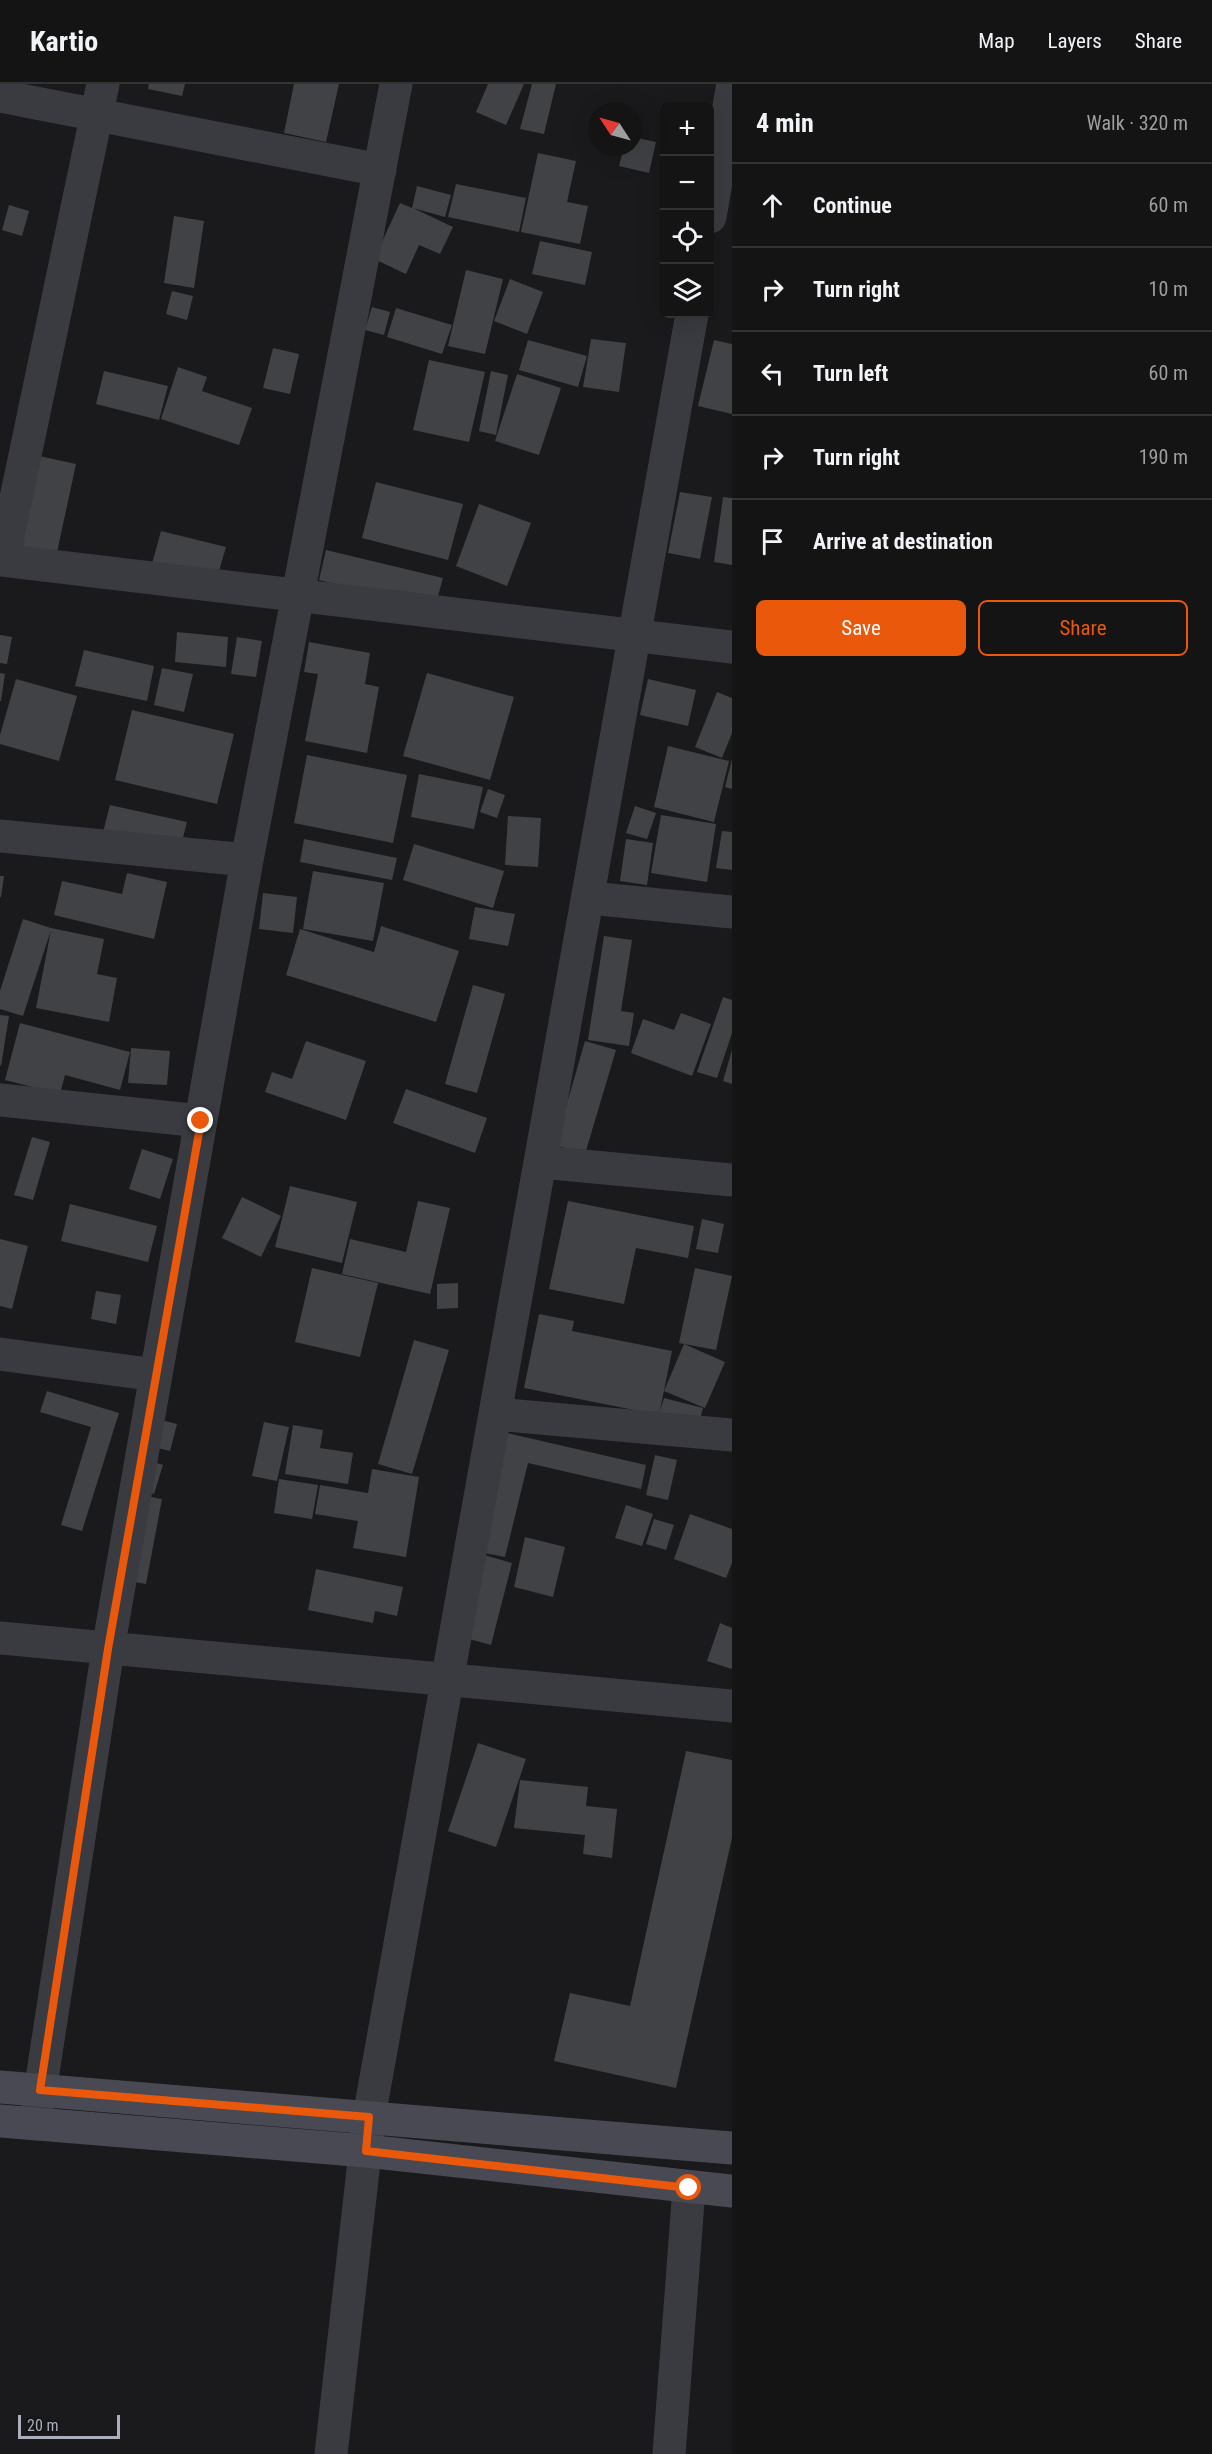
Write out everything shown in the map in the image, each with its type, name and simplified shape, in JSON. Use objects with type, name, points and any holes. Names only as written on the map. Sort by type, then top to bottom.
[{"type":"main road","points":[[0,2087],[732,2148]]},
{"type":"main road","points":[[0,2121],[366,2151],[732,2191]]},
{"type":"street","points":[[103,84],[2,560],[635,638],[732,647]]},
{"type":"street","points":[[35,2123],[108,1649],[247,860],[396,84]]},
{"type":"street","points":[[711,210],[732,89]]},
{"type":"street","points":[[0,96],[380,170]]},
{"type":"street","points":[[331,2454],[369,2117],[691,318]]},
{"type":"street","points":[[0,836],[247,860]]},
{"type":"street","points":[[589,898],[732,912]]},
{"type":"street","points":[[0,1100],[201,1121]]},
{"type":"street","points":[[541,1162],[732,1180]]},
{"type":"street","points":[[0,1354],[156,1375]]},
{"type":"street","points":[[496,1414],[732,1435]]},
{"type":"street","points":[[0,1638],[732,1706]]},
{"type":"street","points":[[669,2454],[689,2188]]},
{"type":"building","points":[[149,84],[185,84],[182,96],[148,89]]},
{"type":"building","points":[[294,84],[339,84],[326,142],[284,133]]},
{"type":"building","points":[[488,84],[524,84],[506,125],[476,112]]},
{"type":"building","points":[[532,84],[556,84],[544,134],[520,129]]},
{"type":"building","points":[[642,139],[656,142],[649,173],[619,166],[622,156],[642,156]]},
{"type":"building","points":[[538,153],[576,161],[567,202],[588,206],[580,244],[521,232]]},
{"type":"building","points":[[456,184],[526,198],[519,232],[448,217]]},
{"type":"building","points":[[417,186],[451,195],[445,217],[413,208],[453,227],[440,254],[419,245],[406,274],[374,259],[400,203],[412,208]]},
{"type":"building","points":[[9,205],[29,211],[22,236],[2,230]]},
{"type":"building","points":[[174,216],[204,221],[194,288],[164,283]]},
{"type":"building","points":[[540,241],[592,252],[585,285],[532,274]]},
{"type":"building","points":[[466,270],[503,279],[485,354],[448,346]]},
{"type":"building","points":[[510,279],[543,292],[527,334],[494,321]]},
{"type":"building","points":[[172,291],[193,296],[187,320],[166,314]]},
{"type":"building","points":[[372,307],[390,312],[384,335],[365,330]]},
{"type":"building","points":[[396,308],[452,325],[442,354],[387,337]]},
{"type":"building","points":[[591,339],[626,343],[619,392],[583,387]]},
{"type":"building","points":[[528,340],[587,356],[578,387],[519,370]]},
{"type":"building","points":[[714,340],[732,344],[732,414],[698,406]]},
{"type":"building","points":[[273,348],[299,354],[290,394],[263,388]]},
{"type":"building","points":[[429,360],[485,372],[469,442],[413,430]]},
{"type":"building","points":[[178,367],[207,377],[202,391],[252,408],[239,445],[161,419]]},
{"type":"building","points":[[104,371],[168,386],[159,420],[96,404]]},
{"type":"building","points":[[491,371],[508,375],[496,435],[479,431]]},
{"type":"building","points":[[517,374],[561,388],[539,455],[495,441]]},
{"type":"building","points":[[39,456],[76,464],[56,557],[18,549]]},
{"type":"building","points":[[376,482],[463,504],[448,560],[362,538]]},
{"type":"building","points":[[680,492],[712,497],[700,559],[668,553]]},
{"type":"building","points":[[723,497],[732,498],[732,565],[714,562]]},
{"type":"building","points":[[479,504],[531,523],[507,586],[456,566]]},
{"type":"building","points":[[161,531],[226,547],[216,581],[152,564]]},
{"type":"building","points":[[326,550],[443,578],[435,607],[319,580]]},
{"type":"building","points":[[177,632],[228,637],[226,667],[175,662]]},
{"type":"building","points":[[0,635],[12,637],[7,664],[0,663]]},
{"type":"building","points":[[237,637],[262,641],[256,677],[231,674]]},
{"type":"building","points":[[309,642],[370,653],[365,684],[379,687],[367,753],[305,741],[318,674],[304,672]]},
{"type":"building","points":[[84,650],[154,666],[147,701],[75,686]]},
{"type":"building","points":[[162,668],[193,674],[184,712],[154,705]]},
{"type":"building","points":[[0,673],[5,674],[1,701],[0,701]]},
{"type":"building","points":[[427,673],[514,697],[490,780],[403,756]]},
{"type":"building","points":[[16,679],[77,696],[59,761],[0,744],[0,735]]},
{"type":"building","points":[[648,679],[696,690],[688,726],[640,715]]},
{"type":"building","points":[[717,692],[732,698],[732,733],[722,758],[695,747]]},
{"type":"building","points":[[132,710],[234,734],[217,804],[115,780]]},
{"type":"building","points":[[668,746],[729,761],[714,822],[654,807]]},
{"type":"building","points":[[307,755],[407,775],[393,843],[294,823]]},
{"type":"building","points":[[732,759],[732,789],[725,787]]},
{"type":"building","points":[[419,774],[483,787],[474,829],[411,817]]},
{"type":"building","points":[[488,789],[505,795],[497,818],[480,812]]},
{"type":"building","points":[[110,805],[187,822],[180,849],[103,832]]},
{"type":"building","points":[[635,806],[656,813],[647,839],[626,833]]},
{"type":"building","points":[[661,815],[716,824],[707,882],[651,873]]},
{"type":"building","points":[[508,816],[541,818],[538,867],[505,865]]},
{"type":"building","points":[[722,831],[732,832],[732,870],[716,868]]},
{"type":"building","points":[[304,839],[397,858],[392,880],[300,862]]},
{"type":"building","points":[[626,839],[653,843],[647,885],[620,881]]},
{"type":"building","points":[[414,844],[504,871],[493,908],[403,880]]},
{"type":"building","points":[[313,871],[384,883],[373,941],[303,929]]},
{"type":"building","points":[[127,873],[167,882],[154,939],[54,915],[62,881],[122,894]]},
{"type":"building","points":[[0,876],[4,876],[1,897],[0,897]]},
{"type":"building","points":[[263,893],[297,897],[293,933],[259,929]]},
{"type":"building","points":[[475,907],[515,914],[508,946],[469,939]]},
{"type":"building","points":[[23,919],[51,928],[104,939],[97,974],[117,978],[109,1022],[36,1008],[51,930],[23,1016],[0,1009],[0,991]]},
{"type":"building","points":[[381,926],[459,951],[436,1022],[286,975],[300,929],[374,952]]},
{"type":"building","points":[[604,936],[632,940],[621,1011],[634,1013],[629,1046],[588,1040]]},
{"type":"building","points":[[473,985],[505,994],[477,1093],[445,1084]]},
{"type":"building","points":[[723,997],[732,1000],[732,1033],[717,1078],[697,1072]]},
{"type":"building","points":[[681,1013],[711,1024],[692,1076],[631,1053],[643,1019],[674,1030]]},
{"type":"building","points":[[0,1015],[9,1016],[1,1066],[0,1065]]},
{"type":"building","points":[[20,1023],[130,1052],[120,1090],[65,1075],[60,1094],[5,1080]]},
{"type":"building","points":[[306,1041],[366,1061],[346,1120],[265,1092],[272,1072],[292,1079]]},
{"type":"building","points":[[585,1041],[616,1050],[585,1154],[555,1145]]},
{"type":"building","points":[[131,1048],[170,1051],[167,1085],[128,1083]]},
{"type":"building","points":[[732,1050],[732,1084],[723,1081]]},
{"type":"building","points":[[406,1089],[487,1118],[475,1153],[393,1123]]},
{"type":"building","points":[[32,1137],[50,1142],[33,1200],[14,1195]]},
{"type":"building","points":[[142,1149],[173,1159],[160,1199],[129,1189]]},
{"type":"building","points":[[290,1186],[357,1202],[342,1263],[275,1247]]},
{"type":"building","points":[[242,1197],[281,1216],[261,1257],[222,1238]]},
{"type":"building","points":[[418,1201],[450,1208],[430,1294],[342,1274],[350,1239],[406,1252]]},
{"type":"building","points":[[568,1201],[694,1226],[688,1258],[636,1248],[624,1304],[549,1289]]},
{"type":"building","points":[[70,1204],[157,1226],[148,1262],[61,1241]]},
{"type":"building","points":[[702,1219],[724,1224],[718,1253],[696,1249]]},
{"type":"building","points":[[0,1239],[28,1246],[12,1309],[0,1306]]},
{"type":"building","points":[[312,1268],[378,1283],[360,1357],[295,1342]]},
{"type":"building","points":[[695,1268],[732,1276],[716,1350],[679,1343]]},
{"type":"building","points":[[458,1283],[458,1308],[437,1309],[437,1284]]},
{"type":"building","points":[[96,1291],[121,1295],[116,1324],[91,1319]]},
{"type":"building","points":[[539,1314],[574,1321],[572,1331],[672,1351],[659,1415],[524,1388]]},
{"type":"building","points":[[414,1340],[449,1350],[412,1474],[378,1464]]},
{"type":"building","points":[[684,1344],[725,1362],[705,1408],[664,1391]]},
{"type":"building","points":[[47,1391],[119,1413],[82,1531],[61,1525],[91,1427],[40,1412]]},
{"type":"building","points":[[664,1398],[703,1408],[698,1427],[658,1417]]},
{"type":"building","points":[[157,1419],[177,1424],[170,1451],[150,1446]]},
{"type":"building","points":[[264,1422],[289,1427],[277,1481],[252,1476]]},
{"type":"building","points":[[293,1425],[323,1430],[320,1448],[353,1453],[348,1484],[285,1474]]},
{"type":"building","points":[[503,1432],[646,1465],[641,1489],[528,1463],[505,1557],[475,1551]]},
{"type":"building","points":[[655,1455],[677,1460],[668,1500],[646,1495]]},
{"type":"building","points":[[138,1457],[163,1465],[154,1494],[129,1486]]},
{"type":"building","points":[[372,1469],[419,1477],[406,1557],[353,1548],[358,1521],[315,1514],[320,1485],[368,1493]]},
{"type":"building","points":[[279,1479],[318,1485],[312,1519],[274,1513]]},
{"type":"building","points":[[140,1495],[162,1499],[146,1584],[123,1580]]},
{"type":"building","points":[[626,1505],[653,1514],[642,1546],[615,1538]]},
{"type":"building","points":[[690,1514],[732,1529],[732,1563],[726,1578],[674,1559]]},
{"type":"building","points":[[654,1519],[674,1525],[666,1550],[646,1544]]},
{"type":"building","points":[[525,1537],[565,1547],[553,1597],[514,1587]]},
{"type":"building","points":[[474,1552],[512,1563],[491,1645],[451,1634]]},
{"type":"building","points":[[316,1569],[403,1587],[397,1616],[375,1611],[373,1623],[308,1610]]},
{"type":"building","points":[[720,1623],[732,1628],[732,1669],[707,1661]]},
{"type":"building","points":[[478,1743],[526,1759],[496,1847],[448,1831]]},
{"type":"building","points":[[686,1751],[732,1760],[732,1838],[676,2088],[554,2061],[570,1993],[630,2006]]},
{"type":"building","points":[[520,1780],[588,1787],[586,1806],[617,1809],[612,1858],[583,1854],[585,1835],[514,1828]]},
{"type":"route","points":[[201,1121],[108,1649],[40,2090],[369,2117],[366,2151],[689,2188]]}]
